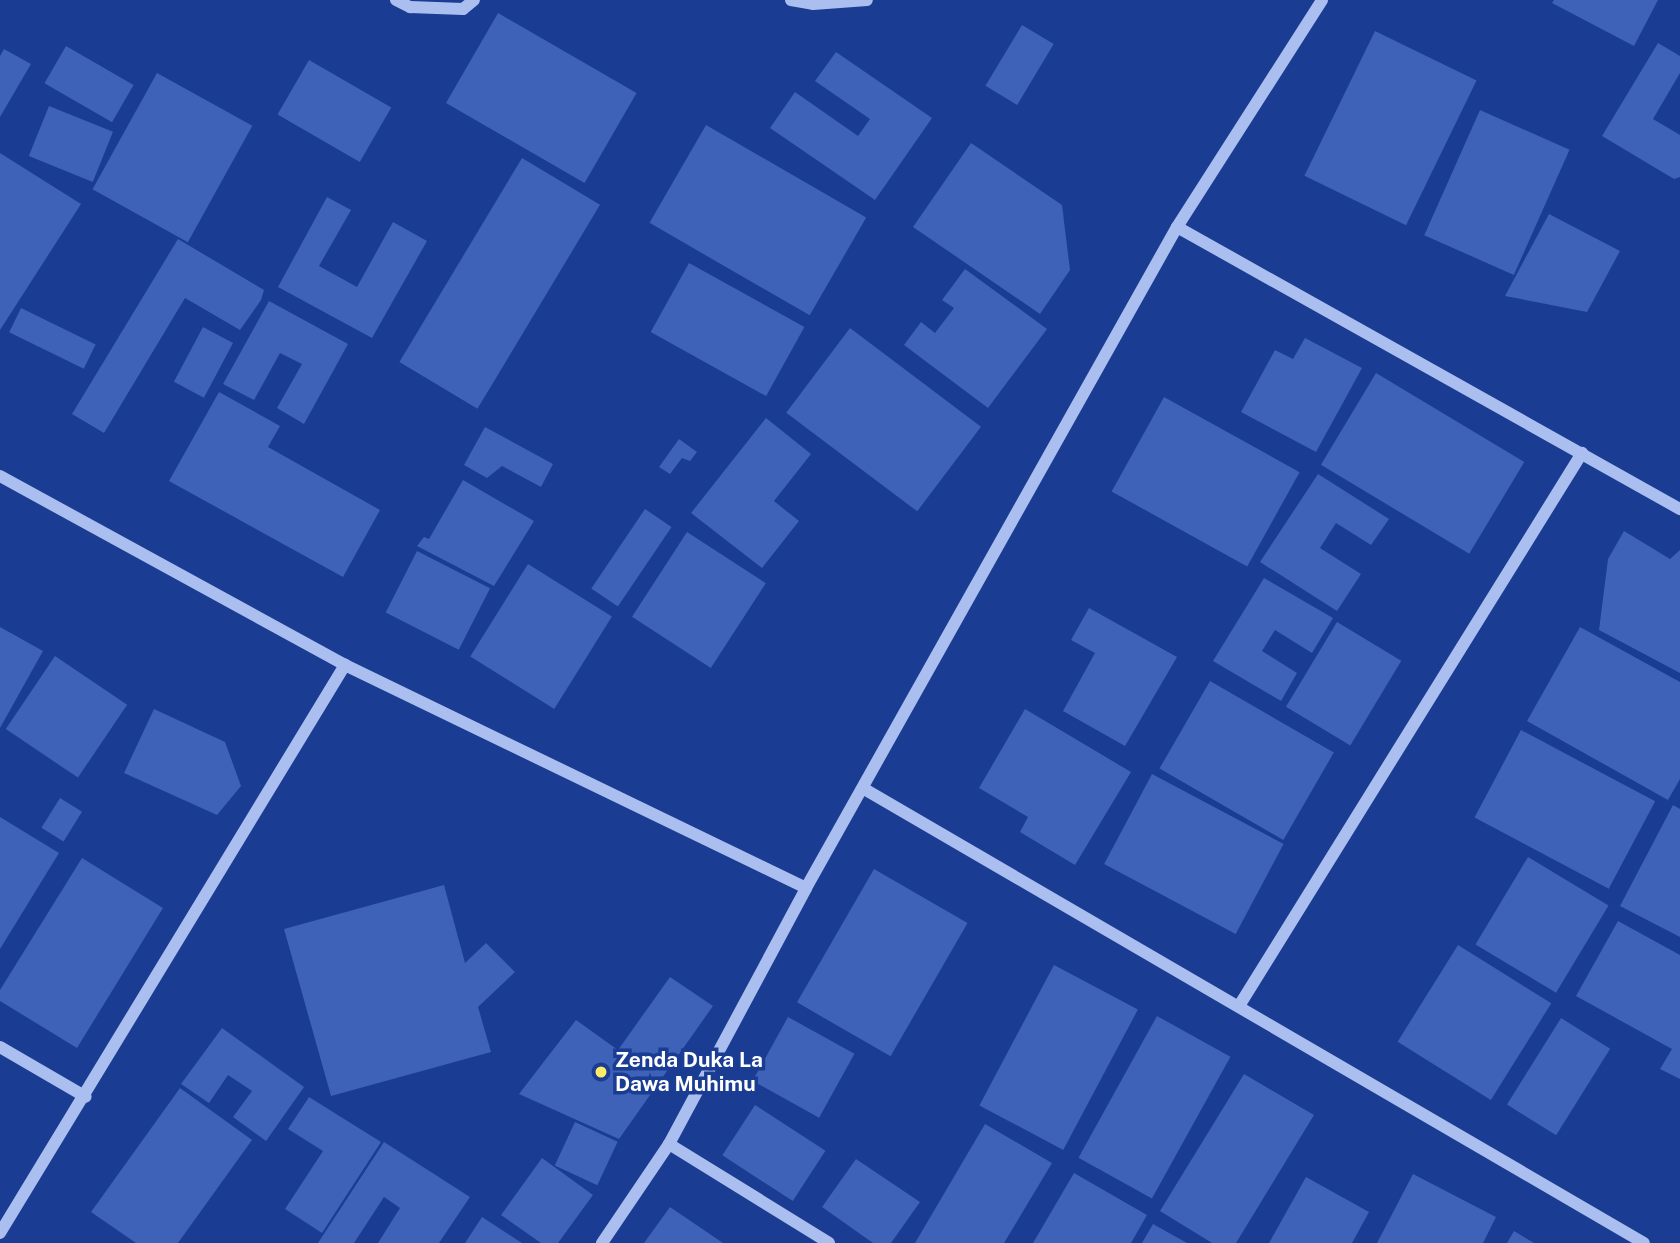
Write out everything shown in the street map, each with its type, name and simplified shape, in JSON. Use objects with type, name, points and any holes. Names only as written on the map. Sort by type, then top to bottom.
[{"type":"street","points":[[396,0],[410,7],[463,9],[474,0]]},
{"type":"street","points":[[791,0],[813,4],[867,0]]},
{"type":"street","points":[[603,1243],[669,1144],[806,888],[866,790],[1177,227],[1322,0]]},
{"type":"street","points":[[1177,227],[1680,509]]},
{"type":"street","points":[[1239,1006],[1582,453]]},
{"type":"street","points":[[0,476],[345,665],[806,888]]},
{"type":"street","points":[[0,1233],[86,1097],[345,665]]},
{"type":"street","points":[[866,790],[1644,1243]]},
{"type":"street","points":[[0,1047],[86,1097]]},
{"type":"street","points":[[669,1144],[829,1243]]},
{"type":"building","points":[[1554,0],[1658,0],[1634,46],[1552,3]]},
{"type":"building","points":[[498,13],[637,93],[585,183],[446,103]]},
{"type":"building","points":[[1022,25],[1054,44],[1017,105],[985,86]]},
{"type":"building","points":[[1375,31],[1477,81],[1406,225],[1304,176]]},
{"type":"building","points":[[1658,43],[1680,56],[1680,73],[1653,119],[1680,135],[1680,177],[1674,179],[1602,136]]},
{"type":"building","points":[[66,46],[134,85],[112,122],[44,83]]},
{"type":"building","points":[[4,49],[31,64],[0,117],[0,56]]},
{"type":"building","points":[[836,52],[932,118],[875,200],[770,128],[795,92],[858,136],[870,119],[815,81]]},
{"type":"building","points":[[309,60],[391,108],[360,162],[278,115]]},
{"type":"building","points":[[157,73],[252,126],[188,242],[93,189]]},
{"type":"building","points":[[49,106],[113,132],[93,182],[29,156]]},
{"type":"building","points":[[1480,110],[1570,150],[1514,275],[1424,235]]},
{"type":"building","points":[[706,125],[866,217],[810,315],[650,223]]},
{"type":"building","points":[[971,143],[1062,205],[1070,270],[1040,314],[913,227]]},
{"type":"building","points":[[0,153],[81,204],[0,330]]},
{"type":"building","points":[[522,158],[600,205],[477,409],[399,362]]},
{"type":"building","points":[[327,197],[351,210],[319,266],[357,287],[393,222],[427,241],[372,338],[278,287]]},
{"type":"building","points":[[1549,214],[1620,251],[1587,312],[1505,296]]},
{"type":"building","points":[[178,239],[264,290],[261,300],[240,330],[185,298],[104,433],[72,414]]},
{"type":"building","points":[[689,263],[804,327],[766,396],[651,332]]},
{"type":"building","points":[[965,269],[1047,329],[988,408],[904,345],[921,322],[935,333],[954,308],[942,300]]},
{"type":"building","points":[[269,301],[348,344],[304,424],[277,408],[302,364],[280,353],[254,400],[223,384]]},
{"type":"building","points":[[21,308],[96,344],[84,369],[9,332]]},
{"type":"building","points":[[203,327],[233,343],[204,398],[174,382]]},
{"type":"building","points":[[850,328],[981,427],[917,511],[786,413]]},
{"type":"building","points":[[1305,338],[1362,368],[1316,452],[1241,412],[1275,350],[1293,359]]},
{"type":"building","points":[[1376,373],[1524,462],[1469,554],[1321,465]]},
{"type":"building","points":[[219,392],[280,426],[268,447],[380,510],[343,577],[169,481]]},
{"type":"building","points":[[1164,397],[1300,472],[1247,567],[1112,491]]},
{"type":"building","points":[[766,418],[811,454],[774,501],[799,521],[762,568],[691,513]]},
{"type":"building","points":[[485,427],[553,464],[541,487],[502,466],[487,478],[464,465]]},
{"type":"building","points":[[679,439],[697,452],[690,461],[682,458],[670,474],[659,467]]},
{"type":"building","points":[[1318,474],[1389,519],[1371,545],[1336,523],[1320,548],[1361,574],[1337,611],[1260,562]]},
{"type":"building","points":[[463,480],[534,521],[494,586],[417,546],[424,537],[429,539]]},
{"type":"building","points":[[645,509],[672,527],[618,606],[591,589]]},
{"type":"building","points":[[1624,531],[1670,559],[1680,550],[1680,673],[1599,630],[1608,559]]},
{"type":"building","points":[[687,532],[766,583],[711,668],[632,617]]},
{"type":"building","points":[[417,551],[490,588],[459,650],[386,612]]},
{"type":"building","points":[[528,564],[612,616],[554,709],[470,656]]},
{"type":"building","points":[[1264,578],[1333,618],[1312,653],[1275,630],[1262,651],[1297,673],[1281,701],[1213,661]]},
{"type":"building","points":[[1089,608],[1177,657],[1125,746],[1063,711],[1095,653],[1071,640]]},
{"type":"building","points":[[1337,622],[1401,661],[1350,745],[1286,707]]},
{"type":"building","points":[[0,627],[43,651],[0,728]]},
{"type":"building","points":[[1580,627],[1680,682],[1680,779],[1668,800],[1527,721]]},
{"type":"building","points":[[55,656],[127,705],[78,778],[6,729]]},
{"type":"building","points":[[1210,681],[1334,752],[1283,840],[1160,768]]},
{"type":"building","points":[[154,709],[225,742],[241,786],[217,815],[124,773]]},
{"type":"building","points":[[1025,709],[1131,772],[1075,865],[1020,832],[1028,817],[979,788]]},
{"type":"building","points":[[1521,730],[1655,801],[1609,889],[1475,817]]},
{"type":"building","points":[[1152,774],[1284,844],[1236,934],[1104,864]]},
{"type":"building","points":[[60,798],[82,812],[64,841],[41,828]]},
{"type":"building","points":[[1673,805],[1680,809],[1680,937],[1620,906]]},
{"type":"building","points":[[0,817],[59,853],[0,949]]},
{"type":"building","points":[[1528,857],[1609,905],[1556,993],[1475,944]]},
{"type":"building","points":[[82,858],[163,908],[77,1048],[0,1001],[0,990]]},
{"type":"building","points":[[874,869],[968,923],[891,1056],[797,1002]]},
{"type":"building","points":[[444,885],[465,963],[486,943],[515,972],[478,1007],[491,1052],[331,1096],[284,929]]},
{"type":"building","points":[[1618,921],[1680,955],[1680,1079],[1660,1069],[1672,1049],[1576,996]]},
{"type":"building","points":[[1458,945],[1551,1003],[1491,1100],[1398,1042]]},
{"type":"building","points":[[1054,965],[1138,1010],[1063,1150],[979,1105]]},
{"type":"building","name":"Zenda Duka La Dawa Muhimu","points":[[670,977],[713,1006],[619,1139],[519,1094],[576,1020],[618,1050]]},
{"type":"building","points":[[1157,1016],[1230,1057],[1152,1198],[1078,1158]]},
{"type":"building","points":[[788,1017],[854,1054],[819,1118],[753,1081]]},
{"type":"building","points":[[1561,1018],[1610,1049],[1556,1135],[1507,1105]]},
{"type":"building","points":[[222,1028],[304,1087],[266,1141],[233,1117],[252,1091],[228,1075],[209,1103],[181,1084]]},
{"type":"building","points":[[1244,1074],[1314,1115],[1236,1243],[1212,1243],[1160,1211]]},
{"type":"building","points":[[180,1088],[252,1140],[178,1243],[136,1243],[91,1212]]},
{"type":"building","points":[[309,1097],[381,1142],[322,1233],[285,1209],[323,1151],[288,1129]]},
{"type":"building","points":[[755,1105],[825,1151],[793,1201],[722,1155]]},
{"type":"building","points":[[575,1122],[618,1142],[597,1185],[555,1166]]},
{"type":"building","points":[[985,1124],[1052,1163],[1004,1243],[915,1243]]},
{"type":"building","points":[[384,1142],[470,1197],[439,1243],[378,1243],[400,1208],[384,1197],[354,1243],[318,1243]]},
{"type":"building","points":[[542,1158],[593,1195],[558,1243],[541,1243],[501,1215]]},
{"type":"building","points":[[856,1159],[920,1202],[891,1243],[873,1243],[822,1207]]},
{"type":"building","points":[[1074,1173],[1147,1215],[1131,1243],[1033,1243]]},
{"type":"building","points":[[1413,1174],[1496,1217],[1483,1243],[1377,1243]]},
{"type":"building","points":[[1306,1177],[1369,1212],[1352,1243],[1269,1243]]},
{"type":"building","points":[[670,1207],[723,1243],[644,1243]]},
{"type":"building","points":[[482,1217],[522,1243],[465,1243]]},
{"type":"building","points":[[1153,1224],[1187,1243],[1142,1243]]},
{"type":"building","points":[[1514,1231],[1534,1243],[1507,1243]]},
{"type":"place","name":"Zenda Duka La Dawa Muhimu","points":[[601,1072]]}]
